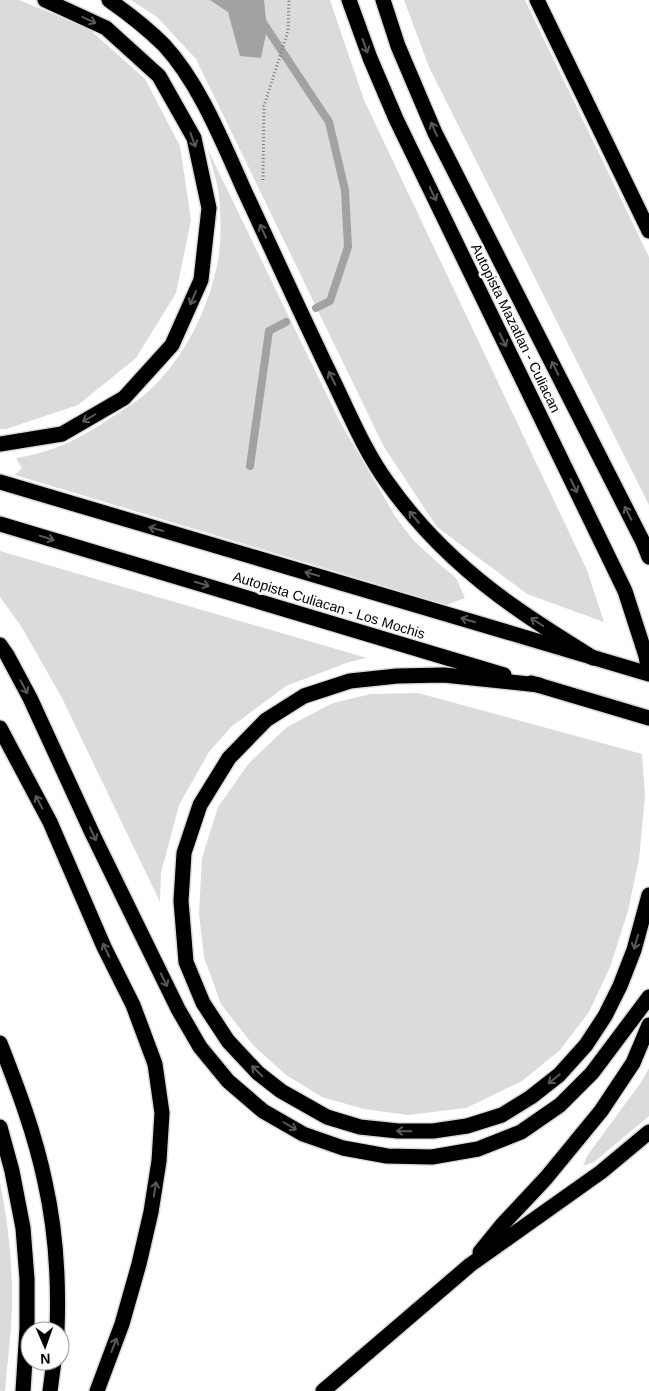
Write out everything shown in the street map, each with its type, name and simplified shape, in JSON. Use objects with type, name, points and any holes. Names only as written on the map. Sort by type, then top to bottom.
[{"type":"highway","points":[[0,444],[62,434],[124,398],[172,345],[201,280],[209,208],[194,138],[158,76],[106,28],[45,0]]},
{"type":"highway","points":[[109,0],[138,21],[165,47],[187,76],[212,119],[299,310],[361,438],[386,480],[413,516],[440,546],[478,579],[520,611],[593,658]]},
{"type":"highway","name":"Autopista Mazatlan - Culiacan","points":[[349,0],[370,58],[396,119],[625,591],[646,656],[649,673]]},
{"type":"highway","name":"Autopista Mazatlan - Culiacan","points":[[383,0],[398,46],[435,133],[649,557]]},
{"type":"highway","points":[[537,0],[649,231]]},
{"type":"highway","name":"Autopista Culiacan - Los Mochis","points":[[0,482],[649,673]]},
{"type":"highway","name":"Autopista Culiacan - Los Mochis","points":[[0,524],[649,718]]},
{"type":"highway","points":[[0,644],[30,698],[93,835],[178,1009],[200,1047],[228,1082],[263,1111],[303,1134],[342,1148],[387,1156],[432,1157],[478,1149],[521,1132],[560,1105],[592,1073],[649,997]]},
{"type":"highway","points":[[539,686],[444,675],[397,676],[350,681],[304,696],[266,720],[224,765],[200,805],[184,854],[181,901],[186,962],[203,1003],[228,1041],[258,1073],[280,1092],[327,1117],[360,1127],[398,1131],[433,1131],[467,1126],[502,1115],[531,1097],[559,1075],[586,1045],[605,1016],[620,986],[634,950],[649,895]]},
{"type":"highway","points":[[0,728],[50,822],[104,947],[133,1005],[155,1064],[162,1113],[160,1161],[151,1212],[122,1324],[96,1391]]},
{"type":"highway","points":[[470,1265],[502,1225],[546,1178],[601,1111],[633,1063],[649,1025]]},
{"type":"highway","points":[[0,1044],[23,1102],[45,1182],[54,1238],[58,1296],[57,1321]]},
{"type":"highway","points":[[0,1127],[12,1172],[23,1228],[27,1279],[27,1328],[23,1391]]},
{"type":"highway","points":[[323,1391],[470,1265],[601,1172],[649,1132]]},
{"type":"highway","points":[[50,1391],[53,1371]]},
{"type":"path","points":[[263,181],[264,106],[288,33],[289,0]]},
{"type":"shaded area","points":[[0,0],[19,0],[89,29],[145,79],[180,146],[191,220],[176,293],[136,358],[78,405],[6,429],[0,429]]},
{"type":"shaded area","points":[[131,0],[330,0],[364,100],[587,570],[604,622],[527,594],[437,527],[384,447],[196,59],[157,17]]},
{"type":"shaded area","points":[[210,0],[264,0],[267,29],[261,58],[240,56],[228,12]]},
{"type":"shaded area","points":[[404,0],[525,0],[649,257],[649,505],[429,67]]},
{"type":"shaded area","points":[[207,148],[340,422],[395,516],[413,540],[456,578],[465,598],[447,605],[15,475],[22,468],[16,458],[41,453],[76,439],[140,398],[162,377],[184,348],[208,299],[219,256],[221,227],[219,198]]},
{"type":"shaded area","points":[[0,551],[367,658],[349,662],[286,686],[231,727],[209,752],[179,805],[161,873],[160,902],[62,698],[21,626],[0,597]]},
{"type":"shaded area","points":[[418,693],[642,754],[645,796],[639,859],[628,911],[610,967],[589,1012],[560,1050],[522,1081],[466,1108],[408,1115],[364,1109],[322,1097],[286,1075],[253,1045],[221,1004],[204,957],[199,914],[202,858],[218,807],[249,763],[287,727],[333,703],[371,694]]},
{"type":"shaded area","points":[[649,1068],[649,1116],[594,1162],[583,1166],[587,1156],[642,1081]]},
{"type":"shaded area","points":[[0,1182],[11,1260],[12,1286],[11,1326],[5,1391],[0,1391]]},
{"type":"waterway","points":[[262,21],[329,122],[345,190],[348,247],[330,301],[316,308]]},
{"type":"waterway","points":[[250,466],[269,331],[286,322]]}]
